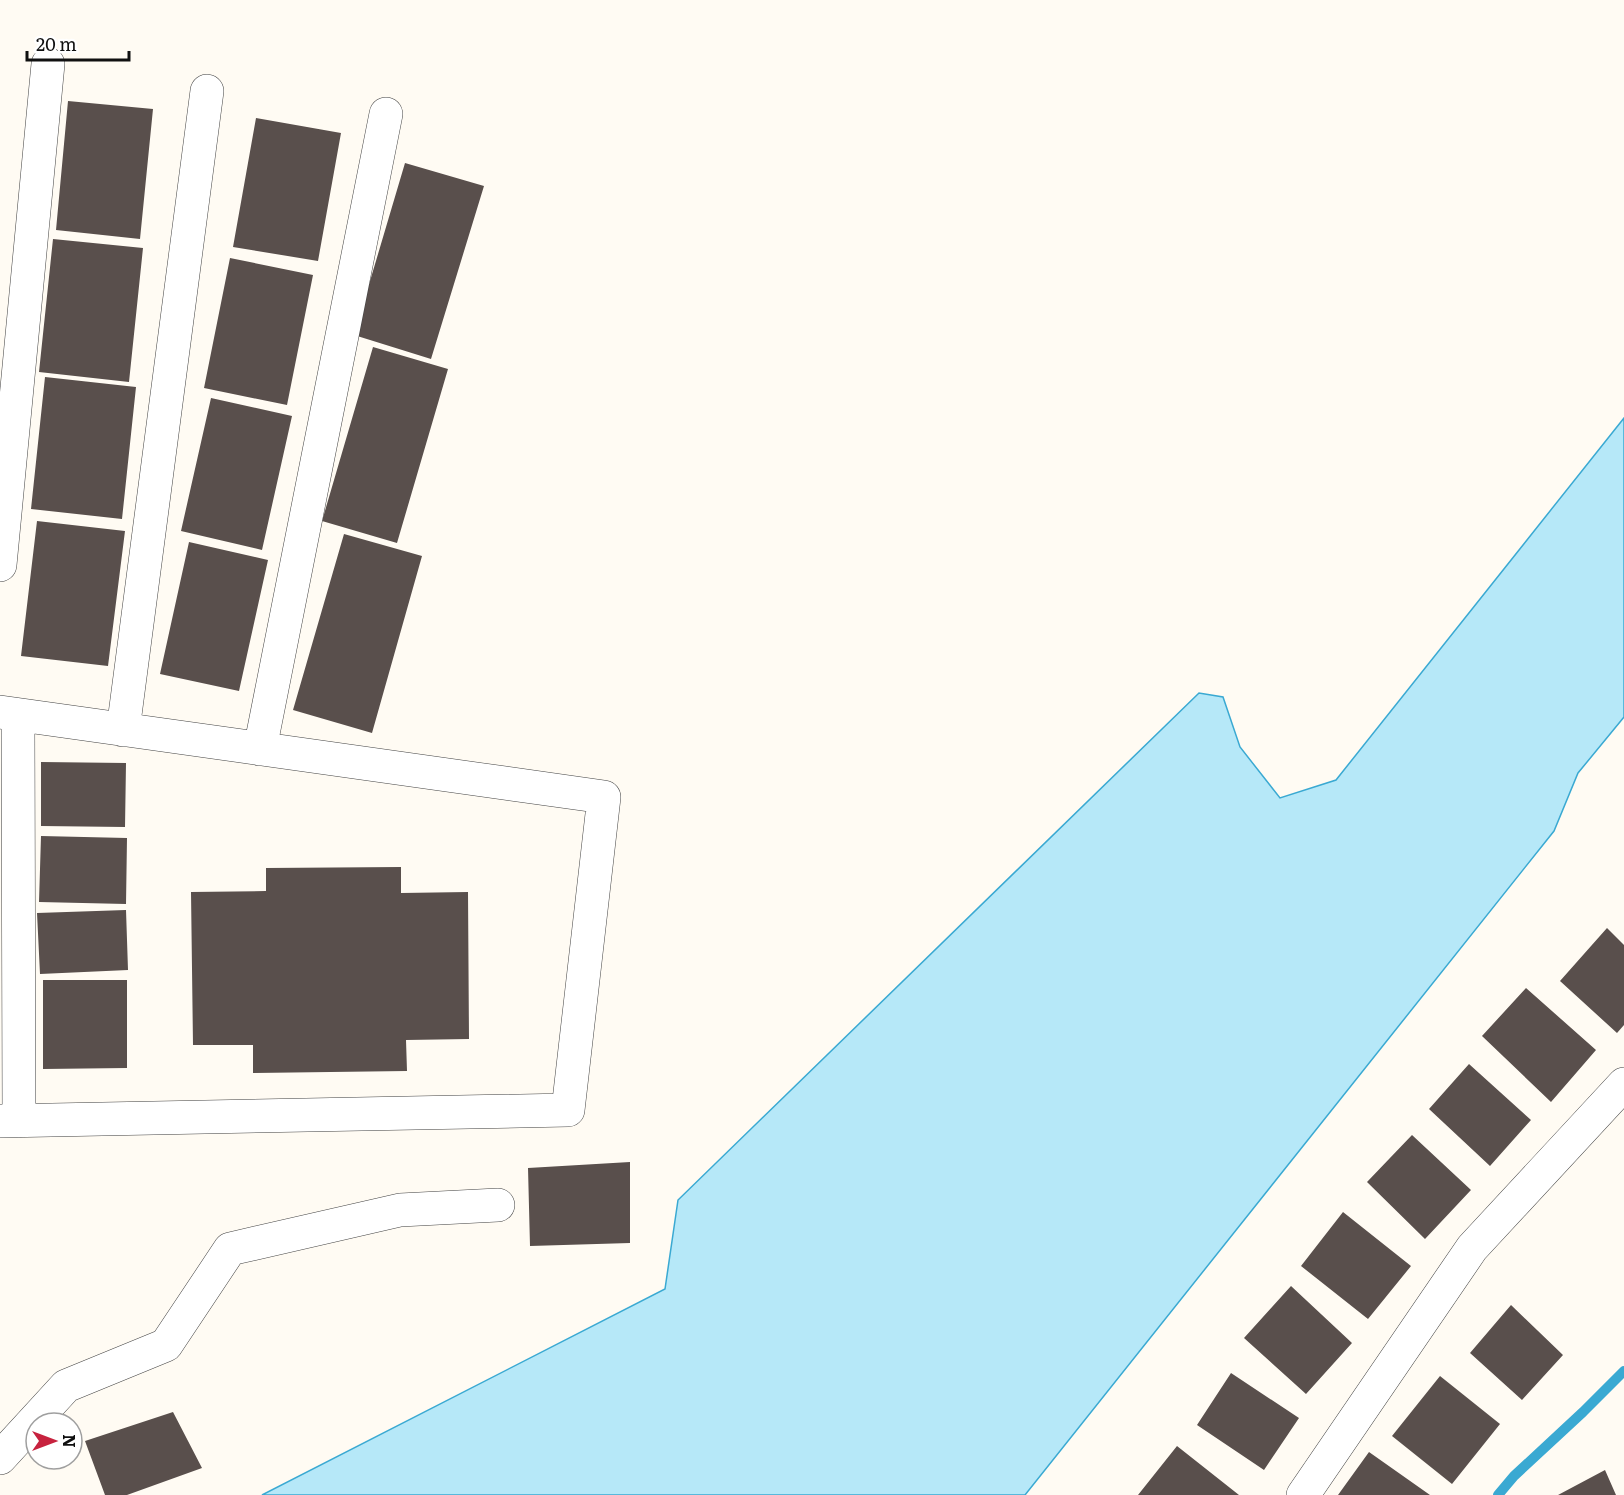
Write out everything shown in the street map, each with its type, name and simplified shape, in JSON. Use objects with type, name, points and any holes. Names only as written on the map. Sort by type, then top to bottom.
[{"type":"street","points":[[0,565],[48,64]]},
{"type":"street","points":[[123,730],[207,91]]},
{"type":"street","points":[[260,749],[386,114]]},
{"type":"street","points":[[9,713],[604,797],[568,1110],[10,1121],[9,713]]},
{"type":"street","points":[[1303,1495],[1472,1248],[1624,1084]]},
{"type":"street","points":[[0,1458],[66,1386],[166,1345],[230,1249],[400,1210],[498,1205]]},
{"type":"water","points":[[1624,418],[1624,717],[1578,773],[1554,831],[1025,1495],[262,1495],[665,1289],[678,1200],[1199,693],[1223,697],[1240,747],[1280,798],[1336,780]]},
{"type":"building","points":[[68,101],[153,109],[140,239],[56,230]]},
{"type":"building","points":[[256,118],[341,133],[318,261],[233,247]]},
{"type":"building","points":[[405,163],[484,186],[431,359],[354,335]]},
{"type":"building","points":[[53,239],[143,248],[129,382],[39,372]]},
{"type":"building","points":[[230,258],[313,275],[287,405],[204,388]]},
{"type":"building","points":[[373,347],[448,369],[397,543],[322,521]]},
{"type":"building","points":[[45,377],[136,387],[122,519],[31,509]]},
{"type":"building","points":[[211,398],[292,416],[262,550],[181,531]]},
{"type":"building","points":[[37,521],[125,531],[108,666],[21,656]]},
{"type":"building","points":[[344,534],[422,556],[372,733],[293,710]]},
{"type":"building","points":[[189,542],[268,560],[239,691],[160,674]]},
{"type":"building","points":[[41,762],[126,763],[125,827],[41,826]]},
{"type":"building","points":[[41,836],[127,838],[126,904],[39,902]]},
{"type":"building","points":[[401,867],[401,893],[468,892],[469,1039],[406,1040],[407,1071],[253,1073],[253,1045],[193,1045],[191,892],[266,891],[266,868]]},
{"type":"building","points":[[126,910],[128,970],[40,974],[37,913]]},
{"type":"building","points":[[1607,928],[1624,945],[1624,1025],[1617,1033],[1560,981]]},
{"type":"building","points":[[43,980],[127,980],[127,1068],[43,1069]]},
{"type":"building","points":[[1526,988],[1596,1050],[1551,1102],[1482,1036]]},
{"type":"building","points":[[1469,1064],[1531,1120],[1490,1166],[1429,1109]]},
{"type":"building","points":[[1412,1135],[1471,1190],[1425,1239],[1367,1182]]},
{"type":"building","points":[[630,1162],[630,1243],[530,1246],[528,1168]]},
{"type":"building","points":[[1343,1212],[1411,1266],[1368,1319],[1301,1266]]},
{"type":"building","points":[[1291,1286],[1352,1343],[1306,1394],[1244,1338]]},
{"type":"building","points":[[1511,1305],[1563,1355],[1522,1400],[1470,1353]]},
{"type":"building","points":[[1231,1373],[1299,1418],[1264,1470],[1197,1425]]},
{"type":"building","points":[[1440,1376],[1500,1424],[1452,1484],[1392,1436]]},
{"type":"building","points":[[173,1412],[202,1468],[127,1495],[105,1495],[85,1441]]},
{"type":"building","points":[[1177,1446],[1239,1495],[1138,1495]]},
{"type":"building","points":[[1369,1452],[1430,1495],[1338,1495]]},
{"type":"building","points":[[1605,1470],[1616,1495],[1558,1495]]},
{"type":"waterway","points":[[1498,1495],[1514,1476],[1624,1371]]}]
